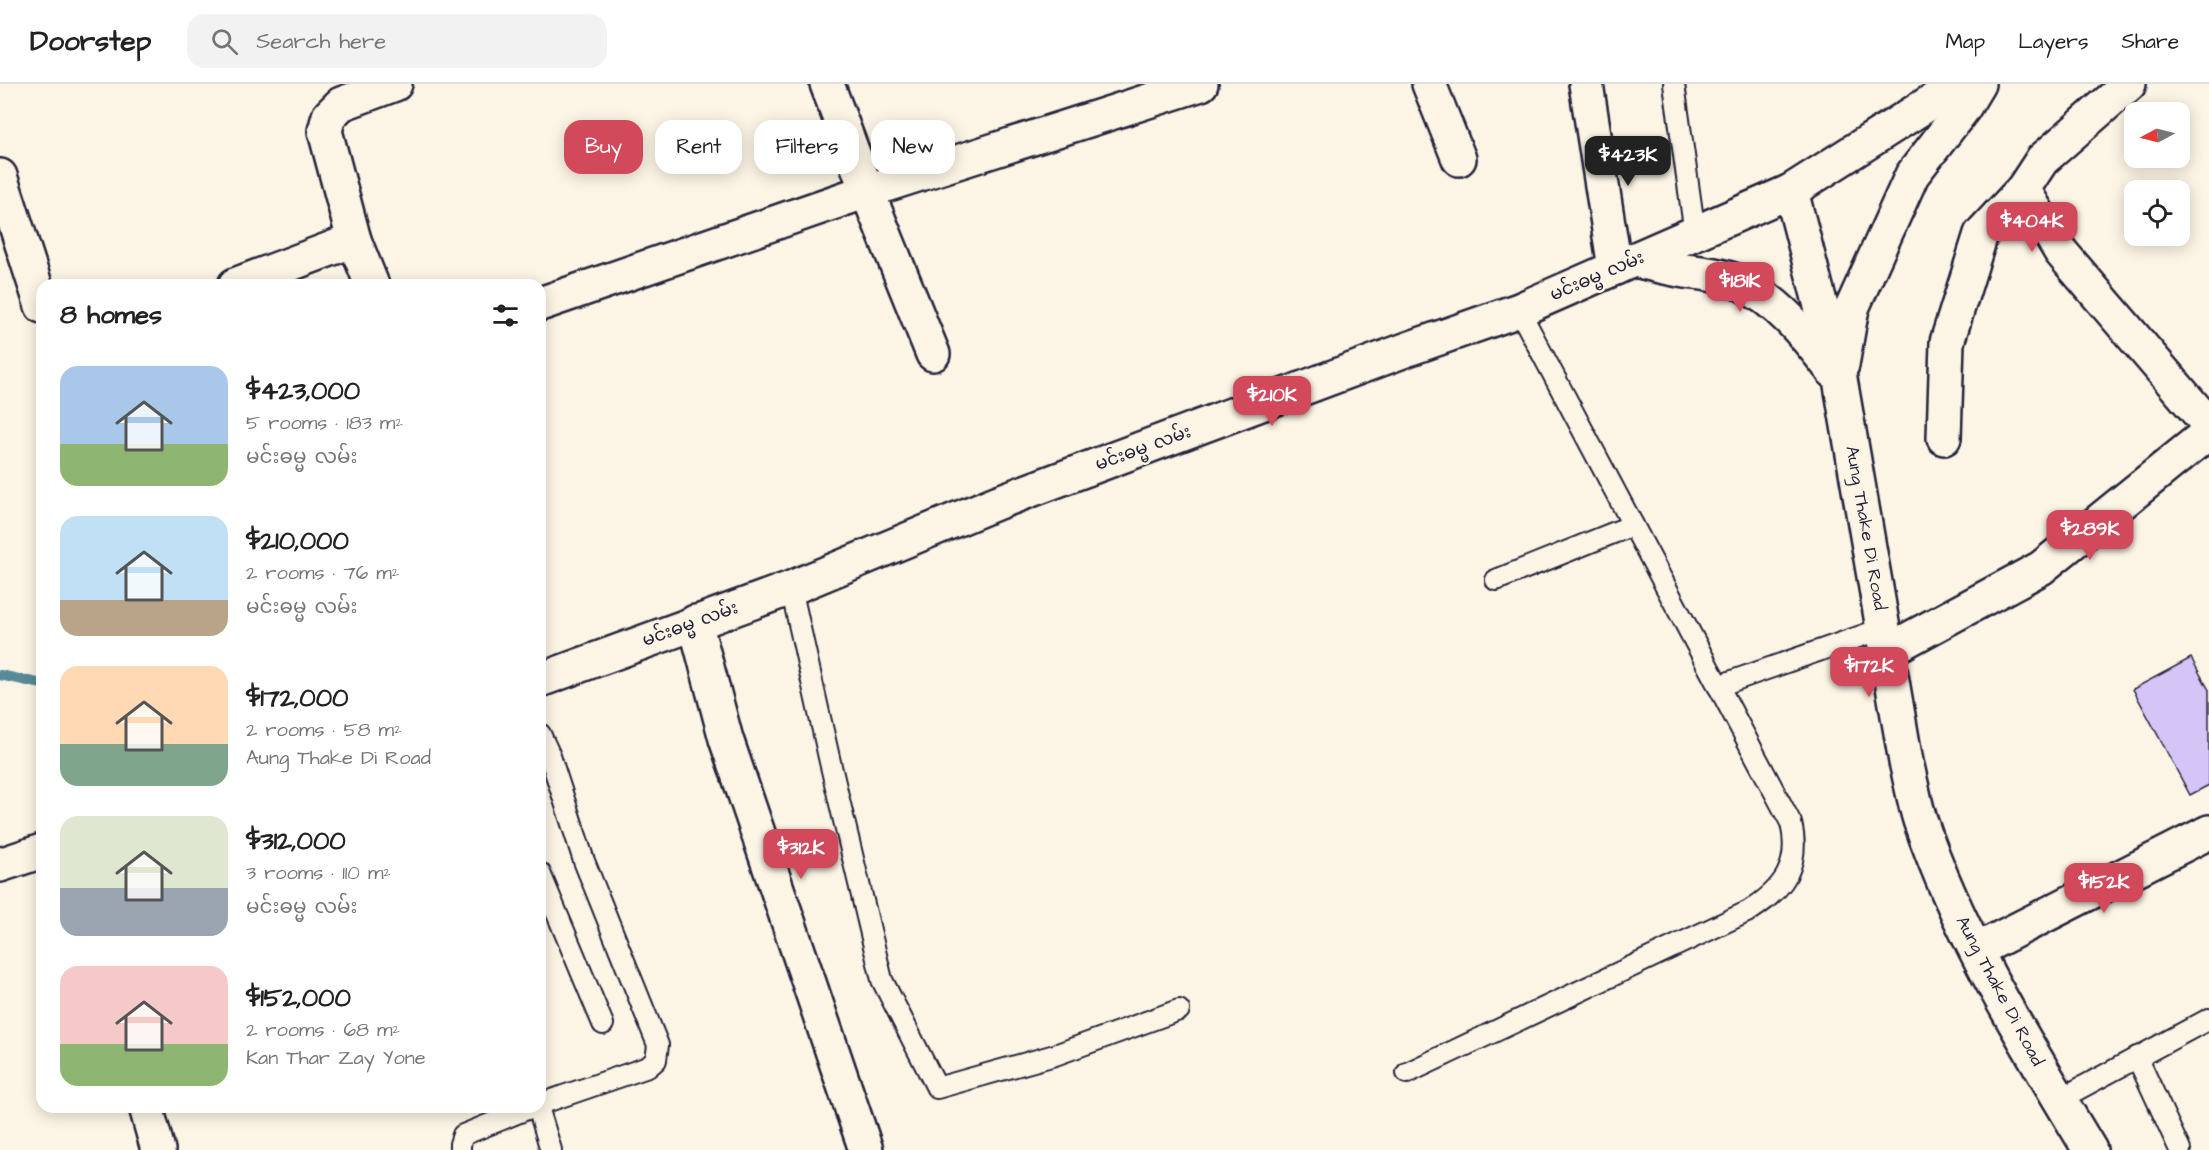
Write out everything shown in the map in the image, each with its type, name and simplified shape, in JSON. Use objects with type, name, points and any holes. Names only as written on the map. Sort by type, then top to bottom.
[{"type":"street","points":[[370,279],[354,240],[326,130],[329,116],[341,104],[395,84]]},
{"type":"street","points":[[827,84],[867,191],[933,354]]},
{"type":"street","points":[[546,302],[867,191],[1201,84]]},
{"type":"street","points":[[1429,84],[1459,159]]},
{"type":"street","points":[[1586,84],[1625,264],[1709,273],[1739,282],[1768,300],[1798,326],[1840,379]]},
{"type":"street","name":"မင်းဓမ္မ လမ်း","points":[[546,678],[791,588],[996,503],[1408,349],[1519,310],[1791,191],[1959,84]]},
{"type":"street","points":[[1840,379],[1852,308],[1912,175],[1963,109],[1978,84]]},
{"type":"street","points":[[1944,438],[1947,342],[1981,234],[2023,189],[2042,160],[2129,84]]},
{"type":"street","points":[[0,176],[36,287]]},
{"type":"street","points":[[2023,189],[2061,252],[2209,425]]},
{"type":"street","name":"Aung Thake Di Road","points":[[1791,191],[1840,379],[1906,762],[1919,819],[1959,917],[2025,1040],[2090,1150]]},
{"type":"street","points":[[251,279],[354,240]]},
{"type":"street","points":[[1886,639],[2041,568],[2209,432]]},
{"type":"street","points":[[695,622],[726,739],[866,1150]]},
{"type":"street","points":[[1977,950],[2209,832]]},
{"type":"street","points":[[0,865],[36,853]]},
{"type":"street","points":[[148,1113],[158,1150]]},
{"type":"lane","points":[[1674,84],[1695,234]]},
{"type":"lane","points":[[1407,1073],[1749,911],[1766,900],[1782,884],[1792,865],[1795,841],[1791,823],[1519,310]]},
{"type":"lane","points":[[1496,580],[1633,525]]},
{"type":"lane","points":[[791,588],[882,980],[937,1089],[1055,1055],[1179,1010]]},
{"type":"lane","points":[[1718,686],[1886,639]]},
{"type":"lane","points":[[546,747],[584,861],[658,1045],[656,1060],[648,1067],[546,1103]]},
{"type":"lane","points":[[546,887],[603,1024]]},
{"type":"lane","points":[[2060,1099],[2209,1020]]},
{"type":"lane","points":[[2137,1057],[2180,1150]]},
{"type":"lane","points":[[460,1150],[463,1135],[517,1113]]},
{"type":"lane","points":[[541,1113],[551,1150]]},
{"type":"building","points":[[2191,658],[2209,690],[2209,785],[2190,795],[2133,689]]},
{"type":"waterway","points":[[0,675],[36,683]]}]
